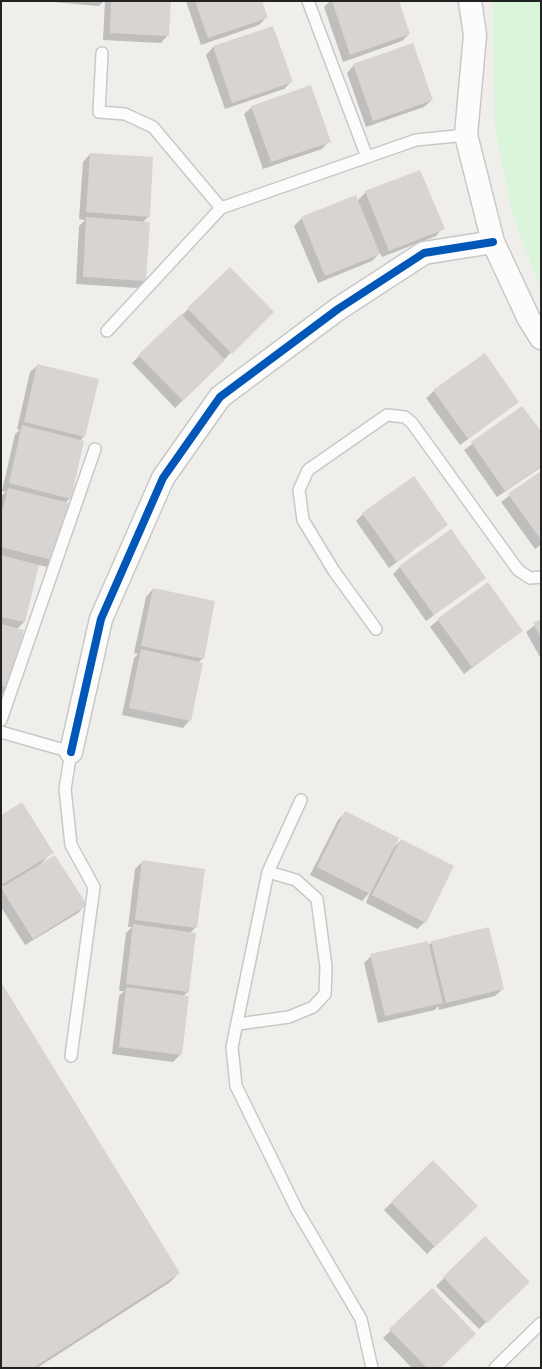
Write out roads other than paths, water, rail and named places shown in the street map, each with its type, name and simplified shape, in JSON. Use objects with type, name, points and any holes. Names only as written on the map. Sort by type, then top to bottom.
[{"type":"street","points":[[470,1],[475,35],[466,135],[494,242],[529,319],[541,338]]},
{"type":"street","points":[[71,752],[100,619],[163,478],[220,397],[338,309],[424,253],[494,242]]},
{"type":"lane","points":[[308,1],[367,157]]},
{"type":"lane","points":[[102,53],[99,112],[124,114],[153,127],[221,208]]},
{"type":"lane","points":[[107,331],[221,208],[416,140],[466,135]]},
{"type":"lane","points":[[376,629],[334,571],[303,520],[299,490],[308,470],[387,415],[405,416],[412,423],[518,570],[530,578],[541,577]]},
{"type":"lane","points":[[1,720],[95,450]]},
{"type":"lane","points":[[1,732],[71,752],[65,789],[71,845],[94,886],[71,1056]]},
{"type":"lane","points":[[301,800],[268,872],[232,1047],[236,1086],[297,1210],[362,1319],[372,1368]]},
{"type":"lane","points":[[238,1024],[289,1017],[313,1007],[326,994],[326,967],[317,899],[296,880],[268,872]]},
{"type":"lane","points":[[495,1368],[541,1323]]}]
